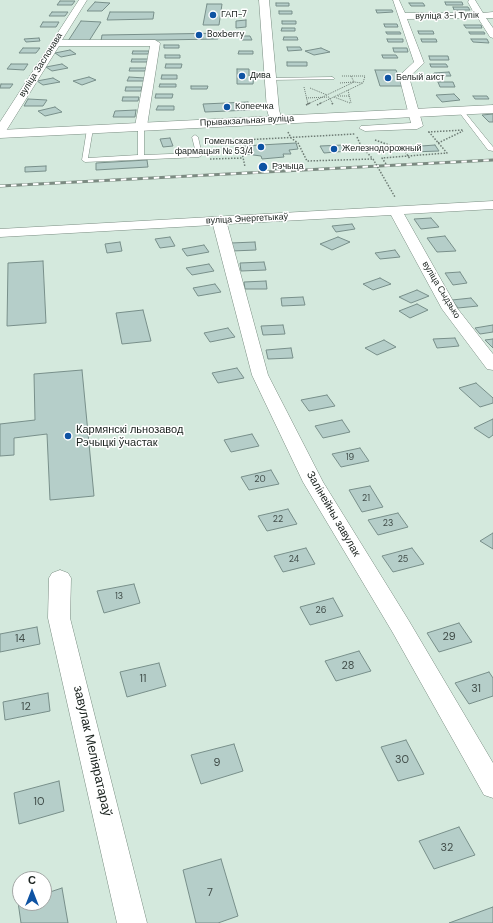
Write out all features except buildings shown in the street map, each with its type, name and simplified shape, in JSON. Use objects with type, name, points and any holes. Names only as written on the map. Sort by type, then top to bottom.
[{"type":"main road","points":[[264,0],[273,110],[276,120]]},
{"type":"main road","name":"Прывакзальная вуліца","points":[[0,132],[493,109]]},
{"type":"street","name":"вуліца Заслонава","points":[[0,132],[83,0]]},
{"type":"street","points":[[365,134],[416,126],[415,113],[404,76],[418,62],[396,1]]},
{"type":"street","points":[[472,2],[493,35]]},
{"type":"street","name":"вуліца 3-і Тупік","points":[[401,16],[493,15]]},
{"type":"street","points":[[55,43],[154,43],[141,126]]},
{"type":"street","name":"вуліца Энергетыкаў","points":[[0,233],[219,221],[395,204],[493,205]]},
{"type":"street","name":"вуліца Сыдзько","points":[[395,204],[450,309],[493,365]]},
{"type":"street","name":"Залінейны завулак","points":[[219,221],[260,375],[313,482],[401,627],[493,787]]},
{"type":"street","name":"завулак Меліяратараў","points":[[60,578],[59,618],[132,923]]},
{"type":"lane","points":[[270,79],[332,78]]},
{"type":"lane","points":[[461,111],[490,149],[493,149]]},
{"type":"lane","points":[[141,126],[142,157]]},
{"type":"lane","points":[[90,129],[85,160],[199,155],[196,140]]},
{"type":"path","points":[[351,76],[354,82],[363,83]]},
{"type":"path","points":[[299,84],[355,105],[348,105]]},
{"type":"path","points":[[304,86],[307,105],[320,106]]},
{"type":"path","points":[[312,89],[320,89]]},
{"type":"path","points":[[328,89],[330,94],[349,96]]},
{"type":"path","points":[[335,89],[348,90],[351,103]]},
{"type":"path","points":[[306,98],[329,98],[333,106],[326,106]]},
{"type":"path","points":[[438,143],[467,130]]},
{"type":"path","points":[[288,132],[291,138],[298,143],[307,161],[373,159]]},
{"type":"path","points":[[386,164],[382,158],[447,153],[429,132]]},
{"type":"path","points":[[196,140],[291,138],[365,134],[404,150],[410,159]]},
{"type":"path","points":[[361,146],[373,159],[395,204]]},
{"type":"path","points":[[274,166],[276,170]]},
{"type":"railway","points":[[0,186],[493,160]]},
{"type":"place","name":"ГАП-7","points":[[213,15]]},
{"type":"place","name":"Boxberry","points":[[199,35]]},
{"type":"place","name":"Дива","points":[[242,76]]},
{"type":"place","name":"Белый аист","points":[[388,78]]},
{"type":"place","name":"Копеечка","points":[[227,107]]},
{"type":"place","name":"Гомельская фармацыя № 53/4","points":[[261,147]]},
{"type":"place","name":"Железнодорожный","points":[[334,149]]},
{"type":"place","name":"Рэчыца","points":[[263,167]]},
{"type":"place","name":"Кармянскі льнозавод Рэчыцкі ўчастак","points":[[68,436]]}]
